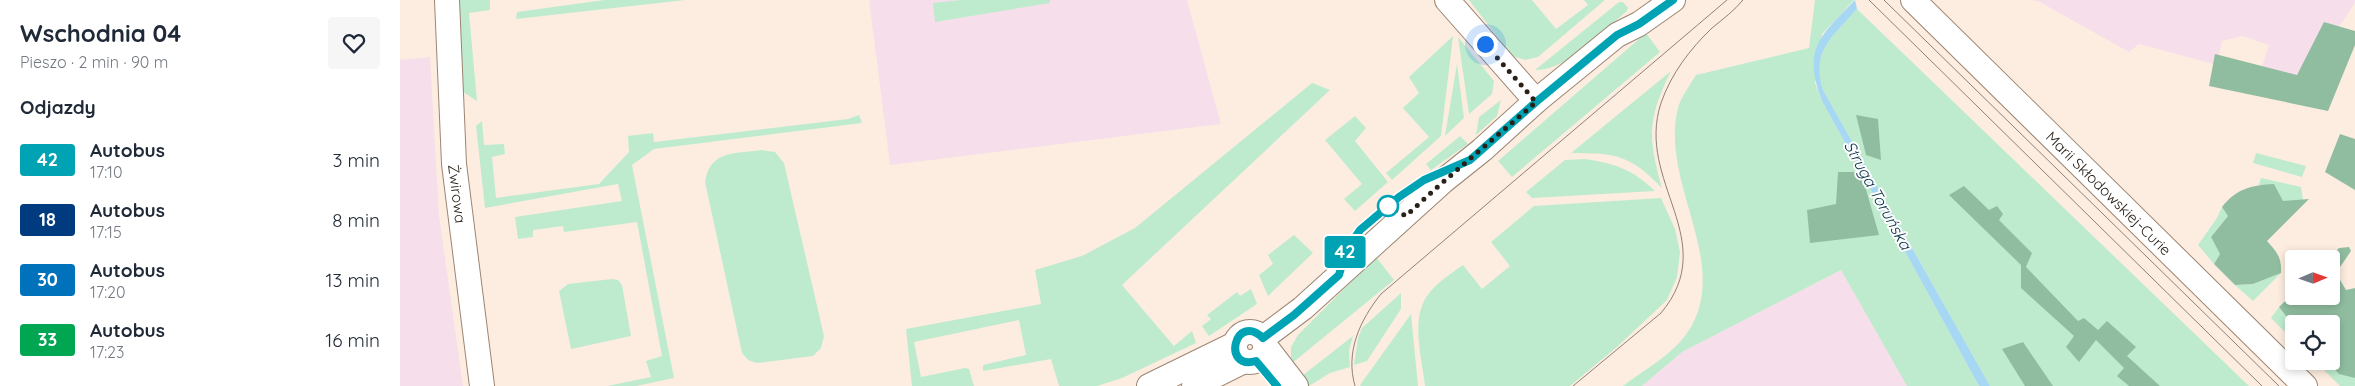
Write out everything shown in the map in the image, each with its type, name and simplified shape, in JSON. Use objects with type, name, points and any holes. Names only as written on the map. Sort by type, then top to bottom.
[{"type":"street","name":"Żwirowa","points":[[446,0],[454,164],[482,386]]},
{"type":"street","points":[[1447,0],[1536,102]]},
{"type":"street","points":[[1617,35],[1633,13],[1649,0]]},
{"type":"street","points":[[1194,386],[1253,350],[1303,308],[1442,182],[1482,150],[1536,102],[1617,35],[1639,24],[1673,0]]},
{"type":"street","name":"Marii Skłodowskiej-Curie","points":[[1913,0],[2304,386]]},
{"type":"street","points":[[1149,386],[1253,350]]},
{"type":"street","points":[[1253,350],[1277,386]]},
{"type":"street","points":[[1253,350],[1296,386]]},
{"type":"shaded area","points":[[869,0],[1187,0],[1221,124],[890,165]]},
{"type":"shaded area","points":[[2030,0],[2355,0],[2355,3],[2300,85],[2260,73],[2269,45],[2242,36],[2222,41],[2217,65],[2139,44],[2129,52],[2038,1]]},
{"type":"shaded area","points":[[430,57],[439,215],[463,386],[400,386],[400,60]]},
{"type":"shaded area","points":[[1841,270],[1907,386],[1642,386],[1682,352]]},
{"type":"green space","points":[[455,0],[490,0],[490,10],[469,13],[477,101],[460,90]]},
{"type":"green space","points":[[604,0],[685,0],[516,19],[517,12]]},
{"type":"green space","points":[[961,0],[1050,0],[1050,3],[935,22],[933,3]]},
{"type":"green space","points":[[1469,0],[1532,0],[1556,29],[1588,5],[1584,0],[1605,0],[1538,57],[1525,60],[1512,56]]},
{"type":"green space","points":[[1815,0],[1854,0],[1822,34],[1815,83],[1822,101],[1979,386],[1907,386],[1841,270],[1682,352],[1642,386],[1623,386],[1666,355],[1681,341],[1687,333],[1699,307],[1703,280],[1700,252],[1678,166],[1675,137],[1678,108],[1681,100],[1696,75],[1809,48]]},
{"type":"green space","points":[[1619,2],[1623,2],[1628,8],[1627,11],[1596,39],[1560,64],[1547,69],[1535,70]]},
{"type":"green space","points":[[1857,9],[2249,386],[1990,386],[1823,90],[1820,76],[1822,54],[1833,36]]},
{"type":"green space","points":[[2324,22],[2355,31],[2355,45],[2328,111],[2209,86],[2215,54],[2297,75]]},
{"type":"green space","points":[[1646,33],[1660,52],[1512,177],[1498,161]]},
{"type":"green space","points":[[1453,36],[1441,136],[1392,180],[1386,173],[1429,137],[1403,108],[1419,93],[1409,77]]},
{"type":"green space","points":[[1458,37],[1494,81],[1492,94],[1469,114]]},
{"type":"green space","points":[[1457,64],[1464,118],[1445,136]]},
{"type":"green space","points":[[1671,71],[1658,103],[1652,129],[1654,155],[1662,188],[1641,169],[1621,158],[1611,155],[1571,153]]},
{"type":"green space","points":[[1312,83],[1330,90],[1122,285],[1174,346],[1192,331],[1196,343],[1122,378],[1097,386],[1059,386],[1051,359],[983,371],[983,365],[1026,355],[1019,320],[914,342],[921,377],[965,368],[969,369],[974,386],[912,386],[906,329],[1041,304],[1035,270],[1082,256],[1135,228]]},
{"type":"green space","points":[[1501,100],[1497,116],[1476,135],[1479,117]]},
{"type":"green space","points":[[859,115],[862,123],[654,149],[632,165],[674,378],[636,386],[607,386],[651,377],[646,361],[662,356],[637,222],[564,232],[563,226],[533,230],[533,237],[518,239],[515,217],[622,201],[618,184],[485,208],[476,126],[482,121],[484,145],[504,144],[505,154],[492,157],[496,198],[599,184],[629,152],[628,136],[653,133],[654,142],[848,119]]},
{"type":"green space","points":[[1856,115],[1878,119],[1881,160],[1866,155]]},
{"type":"green space","points":[[1355,116],[1366,128],[1355,141],[1388,182],[1355,211],[1344,199],[1362,184],[1325,140]]},
{"type":"green space","points":[[2340,134],[2355,139],[2355,190],[2325,172]]},
{"type":"green space","points":[[1460,136],[1468,144],[1431,170],[1426,164]]},
{"type":"green space","points":[[761,150],[775,152],[784,163],[824,336],[821,348],[813,356],[757,363],[748,360],[742,353],[705,182],[712,164],[718,159],[733,153]]},
{"type":"green space","points":[[2256,153],[2306,166],[2302,177],[2253,163]]},
{"type":"green space","points":[[1586,159],[1623,169],[1639,177],[1655,191],[1532,198],[1526,192],[1565,160]]},
{"type":"green space","points":[[1838,172],[1861,172],[1879,235],[1810,243],[1807,210],[1836,204]]},
{"type":"green space","points":[[2261,178],[2301,187],[2303,200],[2284,203],[2259,185]]},
{"type":"green space","points":[[2274,184],[2283,201],[2309,199],[2267,241],[2278,256],[2281,263],[2281,273],[2253,284],[2235,285],[2214,264],[2220,254],[2211,237],[2228,216],[2222,207],[2233,196],[2245,189],[2258,185]]},
{"type":"green space","points":[[1964,186],[1989,210],[1997,206],[2003,214],[1999,220],[2032,253],[2026,267],[2078,321],[2084,318],[2098,330],[2107,321],[2136,347],[2127,356],[2160,386],[2129,386],[2117,376],[2124,368],[2096,340],[2079,362],[2066,347],[2074,336],[2021,288],[2021,265],[1949,195]]},
{"type":"green space","points":[[1661,198],[1675,229],[1680,252],[1677,277],[1667,300],[1618,346],[1570,386],[1425,386],[1418,325],[1424,302],[1430,292],[1437,284],[1463,265],[1482,289],[1510,266],[1491,242],[1534,206]]},
{"type":"green space","points":[[2222,207],[2228,216],[2211,237],[2220,254],[2214,264],[2198,245],[2217,218]]},
{"type":"green space","points":[[1294,235],[1313,253],[1268,296],[1259,275],[1273,264],[1268,255]]},
{"type":"green space","points":[[2349,247],[2351,251],[2340,267],[2340,250],[2337,250]]},
{"type":"green space","points":[[1376,257],[1394,280],[1291,364],[1291,347],[1298,335]]},
{"type":"green space","points":[[2281,273],[2253,301],[2235,285],[2253,284]]},
{"type":"green space","points":[[618,280],[622,285],[631,336],[571,349],[559,291],[568,284]]},
{"type":"green space","points":[[2340,280],[2346,290],[2355,288],[2355,378],[2339,374],[2335,370],[2340,370],[2340,315],[2285,315],[2279,307],[2285,301],[2285,305],[2340,305]]},
{"type":"green space","points":[[1251,289],[1257,304],[1209,336],[1202,326],[1211,319],[1207,315],[1237,292],[1240,296]]},
{"type":"green space","points":[[1401,293],[1401,309],[1367,361],[1354,365],[1358,338],[1362,328]]},
{"type":"green space","points":[[2279,307],[2285,315],[2285,332],[2271,318]]},
{"type":"green space","points":[[1411,314],[1418,386],[1361,386],[1360,385]]},
{"type":"green space","points":[[1353,336],[1349,351],[1350,367],[1330,373],[1309,386],[1303,386],[1298,379]]},
{"type":"green space","points":[[2023,342],[2053,386],[2025,386],[2002,349]]},
{"type":"green space","points":[[2324,370],[2340,370],[2355,378],[2355,386],[2340,386]]},
{"type":"water","name":"Struga Toruńska","points":[[1855,0],[1857,9],[1826,45],[1822,54],[1820,76],[1823,90],[1990,386],[1979,386],[1822,101],[1816,83],[1814,56],[1824,34]]},
{"type":"tram line","points":[[1355,386],[1352,361],[1356,337],[1373,304],[1381,294],[1727,0]]},
{"type":"tram line","points":[[1573,386],[1661,313],[1677,286],[1683,260],[1681,235],[1659,159],[1656,132],[1661,103],[1670,82],[1696,44],[1743,0]]},
{"type":"tram line","points":[[1869,0],[2262,386]]},
{"type":"tram line","points":[[1884,0],[2279,386]]},
{"type":"bus line","name":"42","points":[[1277,386],[1256,361],[1244,361],[1236,354],[1235,344],[1240,335],[1244,332],[1255,332],[1263,338],[1286,322],[1339,275],[1340,264],[1346,251],[1360,230],[1388,206],[1411,187],[1446,169],[1470,160],[1617,35],[1639,24],[1673,0]]},
{"type":"route","points":[[1388,206],[1406,216],[1442,182],[1482,150],[1536,102],[1485,44]]}]
